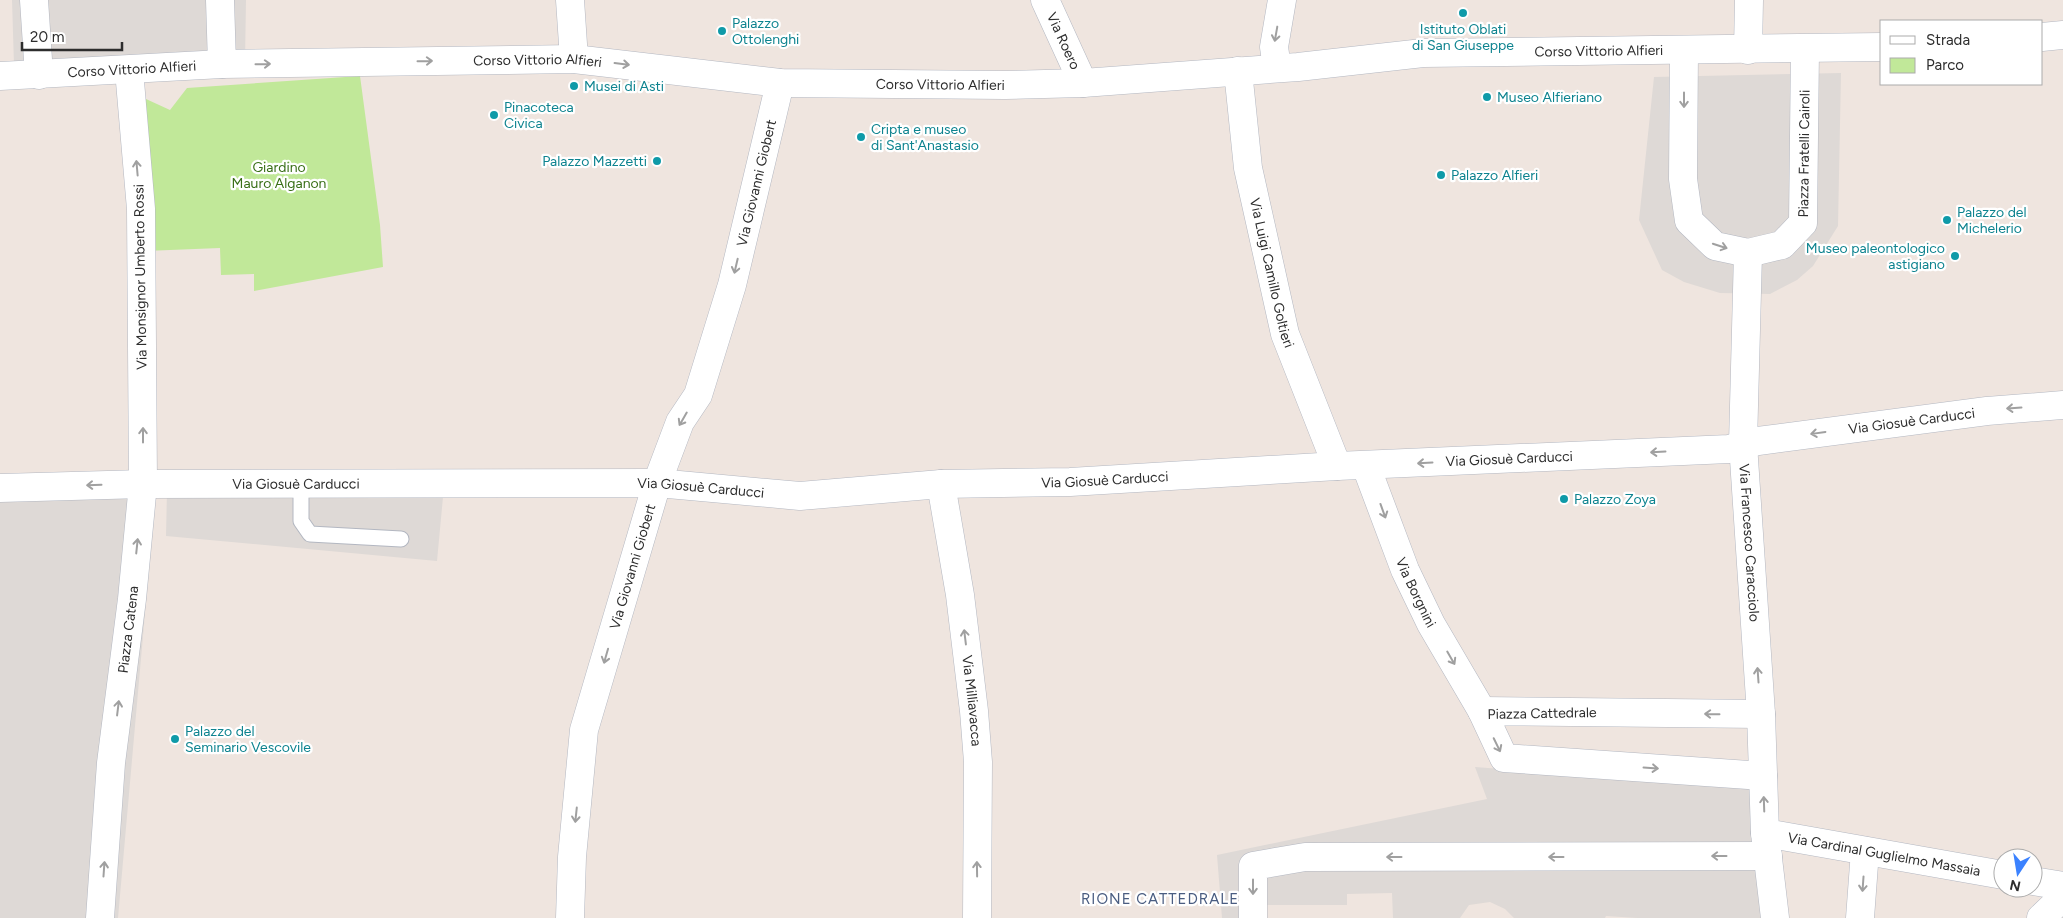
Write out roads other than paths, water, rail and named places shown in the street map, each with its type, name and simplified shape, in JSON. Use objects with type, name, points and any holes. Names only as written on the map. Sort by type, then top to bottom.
[{"type":"street","points":[[34,0],[39,75]]},
{"type":"street","points":[[220,0],[222,64]]},
{"type":"street","name":"Via Roero","points":[[1045,0],[1083,83]]},
{"type":"street","points":[[1278,68],[1274,47],[1282,0]]},
{"type":"street","points":[[1748,50],[1749,0]]},
{"type":"street","points":[[571,13],[574,59]]},
{"type":"street","points":[[2043,37],[2063,35]]},
{"type":"street","name":"Corso Vittorio Alfieri","points":[[0,76],[222,64],[574,59],[780,83],[1005,85],[1083,83],[1278,68],[1423,54],[1880,47]]},
{"type":"street","name":"Piazza Fratelli Cairoli","points":[[1684,51],[1683,180],[1689,221],[1715,246],[1748,253],[1782,245],[1804,223],[1806,49]]},
{"type":"street","name":"Via Monsignor Umberto Rossi","points":[[129,70],[141,209],[143,484]]},
{"type":"street","name":"Via Luigi Camillo Goltieri","points":[[1238,70],[1248,168],[1285,334],[1338,466]]},
{"type":"street","name":"Via Giovanni Giobert","points":[[570,918],[572,857],[584,730],[657,483],[680,422],[698,395],[732,285],[780,83]]},
{"type":"street","name":"Via Francesco Caracciolo","points":[[1748,253],[1744,444],[1761,714],[1766,844]]},
{"type":"street","name":"Via Giosuè Carducci","points":[[143,484],[657,483],[800,496],[941,484],[1070,482],[1338,466],[1729,449],[1744,444],[1987,410],[2063,405]]},
{"type":"street","name":"Via Borgnini","points":[[1366,466],[1405,570],[1431,624],[1482,711]]},
{"type":"street","points":[[0,488],[143,484]]},
{"type":"street","name":"Piazza Catena","points":[[100,918],[111,763],[143,484]]},
{"type":"street","name":"Via Milliavacca","points":[[941,484],[960,595],[978,762],[977,918]]},
{"type":"street","name":"Piazza Cattedrale","points":[[1761,714],[1482,711],[1504,758],[1763,776]]},
{"type":"street","points":[[1253,918],[1253,866],[1305,857],[1766,844],[1775,918]]},
{"type":"street","name":"Via Cardinal Guglielmo Massaia","points":[[1766,844],[1865,850],[1993,873]]},
{"type":"street","points":[[1860,918],[1865,850]]},
{"type":"street","points":[[2043,883],[2063,886]]},
{"type":"street","points":[[2041,918],[2063,897]]},
{"type":"lane","points":[[301,484],[301,521],[310,534],[401,539]]},
{"type":"place","name":"Istituto Oblati di San Giuseppe","points":[[1463,13]]},
{"type":"place","name":"Palazzo Ottolenghi","points":[[722,31]]},
{"type":"place","name":"Musei di Asti","points":[[574,86]]},
{"type":"place","name":"Museo Alfieriano","points":[[1487,97]]},
{"type":"place","name":"Pinacoteca Civica","points":[[494,115]]},
{"type":"place","name":"Cripta e museo di Sant'Anastasio","points":[[861,137]]},
{"type":"place","name":"Palazzo Mazzetti","points":[[657,161]]},
{"type":"place","name":"Palazzo Alfieri","points":[[1441,175]]},
{"type":"place","name":"Palazzo del Michelerio","points":[[1947,220]]},
{"type":"place","name":"Museo paleontologico astigiano","points":[[1955,256]]},
{"type":"place","name":"Palazzo Zoya","points":[[1564,499]]},
{"type":"place","name":"Palazzo del Seminario Vescovile","points":[[175,739]]},
{"type":"district","name":"RIONE CATTEDRALE","points":[[1160,899]]},
{"type":"park label","name":"Giardino Mauro Alganon","points":[[279,176]]}]
